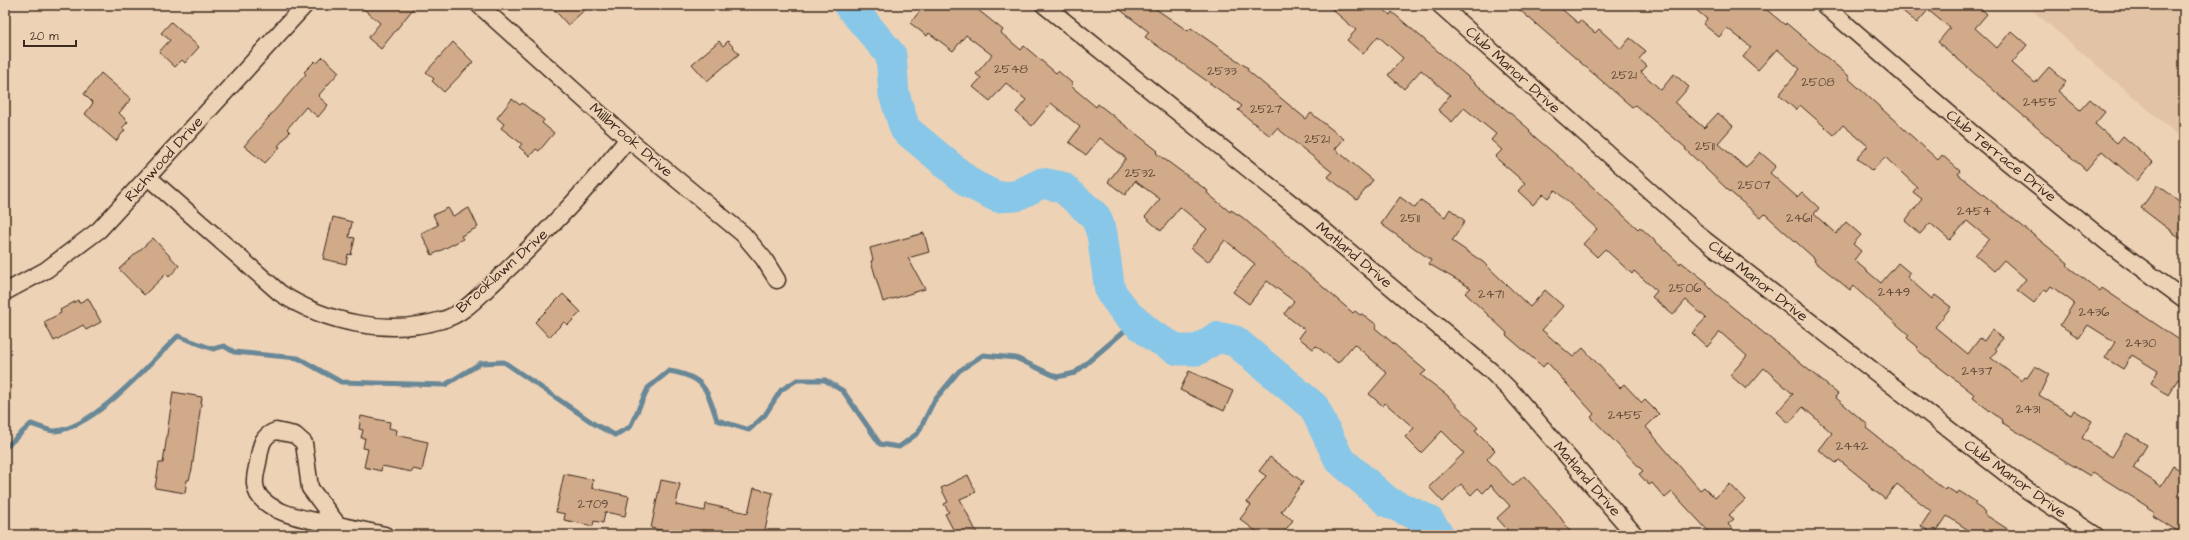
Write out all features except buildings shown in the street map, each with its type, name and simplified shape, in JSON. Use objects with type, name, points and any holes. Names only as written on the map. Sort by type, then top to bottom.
[{"type":"street","name":"Richwood Drive","points":[[5,292],[46,270],[99,230],[305,5]]},
{"type":"street","name":"Millbrook Drive","points":[[479,5],[628,139],[743,234],[764,259],[777,280]]},
{"type":"street","name":"Matland Drive","points":[[1044,5],[1307,216],[1491,371],[1514,393],[1635,535]]},
{"type":"street","name":"Club Manor Drive","points":[[1440,5],[1705,240],[2027,490],[2095,535]]},
{"type":"street","name":"Club Terrace Drive","points":[[1824,5],[1974,135],[2109,244],[2184,299]]},
{"type":"street","name":"Brooklawn Drive","points":[[148,177],[280,293],[300,306],[336,319],[355,323],[396,326],[443,320],[464,309],[524,256],[603,169],[628,139]]},
{"type":"street","points":[[338,526],[310,488],[304,443],[295,435],[276,431],[270,433],[265,437],[261,445],[255,484],[264,501],[294,516],[338,526],[385,535]]},
{"type":"shaded area","points":[[2026,5],[2184,5],[2184,140]]},
{"type":"waterway","points":[[849,5],[891,55],[894,94],[905,129],[971,184],[997,197],[1016,196],[1042,183],[1062,187],[1096,217],[1102,234],[1110,291],[1127,314],[1153,336],[1178,350],[1198,350],[1217,337],[1235,341],[1314,407],[1339,459],[1388,502],[1428,520],[1439,535]]},
{"type":"waterway","points":[[5,448],[31,424],[55,431],[70,427],[87,419],[121,392],[178,336],[213,349],[224,346],[234,352],[298,358],[341,382],[445,385],[481,363],[504,362],[596,425],[615,435],[630,427],[648,388],[669,371],[690,377],[702,386],[710,400],[717,420],[749,430],[765,415],[781,390],[797,380],[825,380],[843,391],[880,444],[899,447],[918,433],[934,401],[959,371],[983,355],[1016,358],[1057,377],[1075,373],[1135,322]]}]
